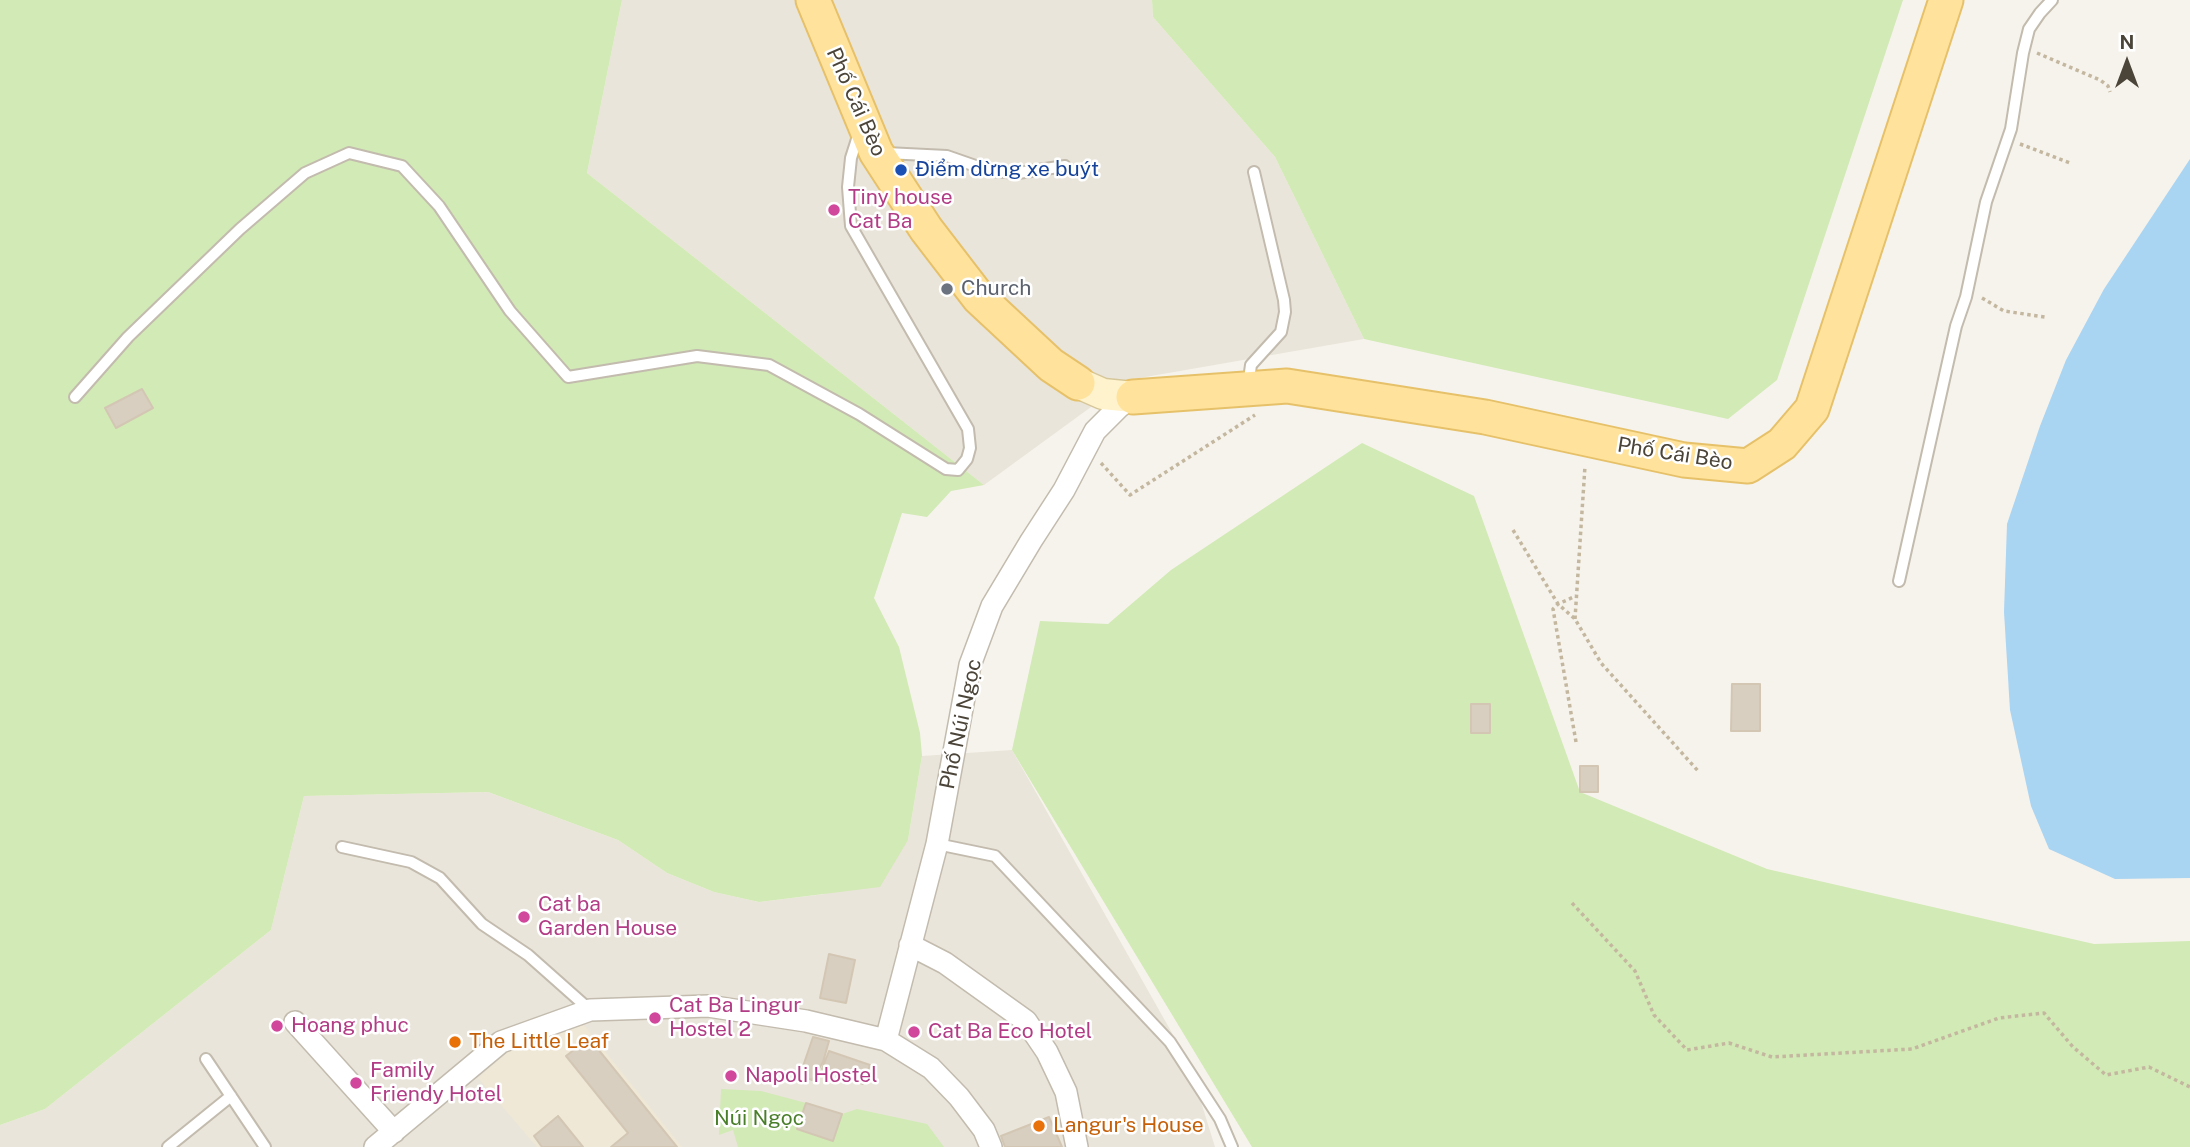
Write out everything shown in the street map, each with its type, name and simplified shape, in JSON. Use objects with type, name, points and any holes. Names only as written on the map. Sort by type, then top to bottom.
[{"type":"main road","name":"Phố Cái Bèo","points":[[813,0],[876,152],[926,229],[979,298],[1051,365],[1078,383],[1102,394],[1133,397],[1287,386],[1485,417],[1684,460],[1748,466],[1782,443],[1812,409],[1946,0]]},
{"type":"street","points":[[1078,383],[1088,402],[1090,439]]},
{"type":"street","points":[[1090,439],[1111,414],[1133,397]]},
{"type":"street","name":"Phố Núi Ngọc","points":[[886,1040],[937,844],[970,665],[992,606],[1064,490],[1090,439]]},
{"type":"street","points":[[910,945],[945,963],[1026,1021],[1047,1052],[1066,1093],[1077,1147]]},
{"type":"street","points":[[375,1147],[500,1042],[590,1010],[708,1006],[806,1021],[886,1040],[930,1068],[959,1097],[984,1130],[991,1147]]},
{"type":"street","points":[[295,1023],[394,1132]]},
{"type":"lane","points":[[1899,581],[1986,202],[2008,139],[2029,29],[2052,0]]},
{"type":"lane","points":[[75,397],[128,337],[240,229],[305,173],[349,153],[402,166],[439,206],[510,311],[568,377],[697,356],[769,365],[859,414],[946,469],[958,470],[967,459],[970,448],[968,429],[852,226],[848,187],[851,158],[863,122]]},
{"type":"lane","points":[[876,152],[947,156],[990,170],[1018,173],[1065,166]]},
{"type":"lane","points":[[1248,389],[1251,365],[1281,332],[1284,312],[1284,300],[1254,172]]},
{"type":"lane","points":[[937,844],[995,856],[1170,1042],[1220,1119],[1232,1147]]},
{"type":"lane","points":[[342,848],[411,862],[440,878],[482,924],[527,955],[590,1010]]},
{"type":"lane","points":[[206,1059],[265,1147]]},
{"type":"lane","points":[[168,1147],[231,1096]]},
{"type":"path","points":[[2035,52],[2099,80],[2108,86],[2110,92]]},
{"type":"path","points":[[2008,139],[2070,163]]},
{"type":"path","points":[[1968,284],[1983,299],[2004,311],[2045,317]]},
{"type":"path","points":[[1090,439],[1130,495],[1254,416],[1287,386]]},
{"type":"path","points":[[1575,620],[1587,439]]},
{"type":"path","points":[[1513,530],[1558,604],[1575,620],[1601,663],[1699,772]]},
{"type":"path","points":[[1576,596],[1553,609],[1576,742]]},
{"type":"path","points":[[1572,903],[1634,971],[1654,1015],[1687,1050],[1729,1043],[1772,1057],[1912,1049],[1999,1018],[2044,1013],[2073,1047],[2106,1075],[2149,1067],[2190,1087]]},
{"type":"shaded area","points":[[622,0],[1152,0],[1153,17],[1275,157],[1364,339],[1128,380],[984,485],[587,173]]},
{"type":"shaded area","points":[[1012,750],[1189,1063],[1215,1147],[0,1147],[0,1125],[45,1109],[271,930],[304,796],[488,792],[618,840],[667,873],[714,892],[759,902],[825,894],[908,840],[922,756]]},
{"type":"shaded area","points":[[583,1024],[682,1147],[537,1147],[478,1078],[508,1052]]},
{"type":"green space","points":[[0,0],[622,0],[587,173],[984,485],[951,491],[927,517],[902,513],[874,598],[899,647],[920,733],[922,756],[908,840],[880,887],[759,902],[714,892],[667,873],[618,840],[488,792],[304,796],[271,930],[45,1109],[0,1125]]},
{"type":"green space","points":[[1152,0],[1903,0],[1777,380],[1728,419],[1364,339],[1275,157],[1153,17]]},
{"type":"green space","points":[[1362,443],[1474,496],[1580,792],[1767,869],[2094,944],[2190,941],[2190,1147],[1252,1147],[1012,750],[1040,621],[1108,624],[1171,570]]},
{"type":"green space","name":"Núi Ngọc","points":[[721,1089],[761,1091],[806,1103],[797,1129],[833,1141],[842,1114],[857,1109],[927,1124],[944,1147],[738,1147],[733,1130],[719,1135]]},
{"type":"water","points":[[2190,159],[2190,878],[2115,879],[2049,849],[2031,806],[2010,710],[2004,612],[2007,524],[2040,426],[2066,360],[2104,289]]},
{"type":"building","points":[[142,389],[153,408],[116,428],[105,408]]},
{"type":"building","points":[[1732,684],[1760,684],[1760,731],[1731,731]]},
{"type":"building","points":[[1471,704],[1490,704],[1490,733],[1471,733]]},
{"type":"building","points":[[1580,766],[1598,766],[1598,792],[1580,792]]},
{"type":"building","points":[[829,954],[855,960],[846,1003],[820,998]]},
{"type":"building","points":[[813,1037],[829,1041],[823,1062],[812,1080],[800,1075]]},
{"type":"building","points":[[589,1038],[677,1147],[611,1147],[628,1133],[566,1056]]},
{"type":"building","points":[[829,1051],[870,1065],[863,1084],[822,1069]]},
{"type":"building","points":[[806,1103],[842,1114],[833,1141],[797,1129]]},
{"type":"building","points":[[558,1116],[583,1147],[542,1147],[534,1136]]},
{"type":"building","name":"Langur's House","points":[[1049,1117],[1062,1147],[1005,1147],[1001,1136]]},
{"type":"place","name":"Điểm dừng xe buýt","points":[[901,170]]},
{"type":"place","name":"Tiny house Cat Ba","points":[[834,210]]},
{"type":"place","name":"Church","points":[[947,289]]},
{"type":"place","name":"Cat ba Garden House","points":[[524,917]]},
{"type":"place","name":"Cat Ba Lingur Hostel 2","points":[[655,1018]]},
{"type":"place","name":"Hoang phuc","points":[[277,1026]]},
{"type":"place","name":"Cat Ba Eco Hotel","points":[[914,1032]]},
{"type":"place","name":"The Little Leaf","points":[[455,1042]]},
{"type":"place","name":"Napoli Hostel","points":[[731,1076]]},
{"type":"place","name":"Family Friendy Hotel","points":[[356,1083]]},
{"type":"place","name":"Langur's House","points":[[1039,1126]]}]
